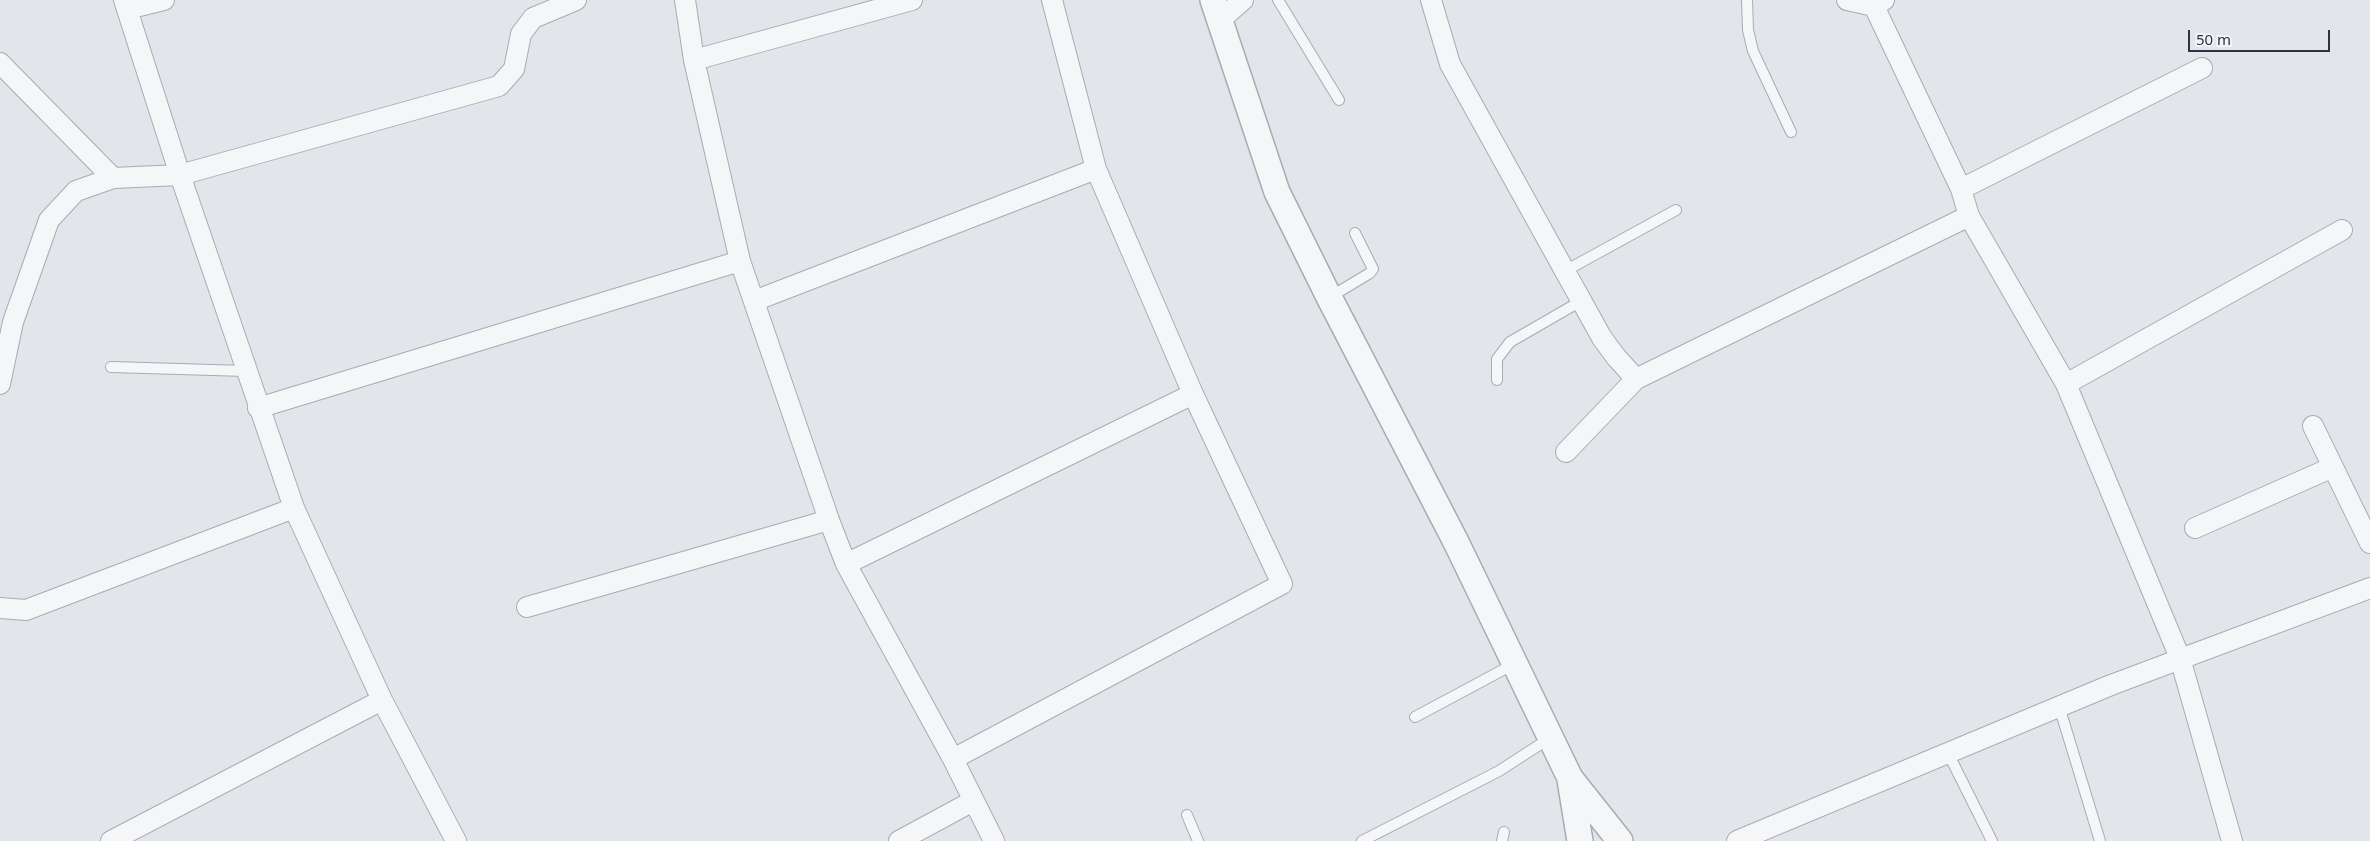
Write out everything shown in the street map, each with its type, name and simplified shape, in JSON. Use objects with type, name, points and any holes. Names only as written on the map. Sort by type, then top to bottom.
[{"type":"street","points":[[164,0],[126,5],[180,175],[258,408],[294,508],[382,700],[456,841]]},
{"type":"street","points":[[0,384],[7,320],[49,220],[76,191],[113,178],[180,175],[499,86],[514,69],[521,34],[533,18],[576,0]]},
{"type":"street","points":[[685,0],[694,60],[740,261],[829,520],[846,564],[953,759],[994,841]]},
{"type":"street","points":[[694,60],[912,0]]},
{"type":"street","points":[[953,759],[1282,584],[1193,394],[1096,169],[1052,0]]},
{"type":"street","points":[[1243,0],[1216,10],[1277,192],[1329,297],[1456,542],[1570,778],[1620,841]]},
{"type":"street","points":[[1431,0],[1450,64],[1602,338],[1636,379]]},
{"type":"street","points":[[1847,0],[1879,3],[1961,189],[1969,216],[2066,384],[2180,658],[2232,841]]},
{"type":"street","points":[[0,64],[113,178]]},
{"type":"street","points":[[1961,189],[2202,68]]},
{"type":"street","points":[[754,301],[1096,169]]},
{"type":"street","points":[[1566,452],[1636,379],[1969,216]]},
{"type":"street","points":[[2066,384],[2342,230]]},
{"type":"street","points":[[258,408],[740,261]]},
{"type":"street","points":[[846,564],[1193,394]]},
{"type":"street","points":[[2312,426],[2370,542]]},
{"type":"street","points":[[2195,528],[2333,467]]},
{"type":"street","points":[[0,608],[26,610],[294,508]]},
{"type":"street","points":[[527,607],[829,520]]},
{"type":"street","points":[[1737,841],[2059,706],[2180,658],[2370,588]]},
{"type":"street","points":[[111,841],[382,700]]},
{"type":"street","points":[[1570,778],[1580,841]]},
{"type":"street","points":[[899,841],[973,801]]},
{"type":"lane","points":[[1278,0],[1339,100]]},
{"type":"lane","points":[[1747,0],[1748,30],[1753,51],[1791,132]]},
{"type":"lane","points":[[1565,271],[1676,210]]},
{"type":"lane","points":[[1329,297],[1370,273],[1373,269],[1355,233]]},
{"type":"lane","points":[[1497,380],[1497,359],[1510,342],[1581,300]]},
{"type":"lane","points":[[111,367],[246,371]]},
{"type":"lane","points":[[1415,717],[1515,663]]},
{"type":"lane","points":[[2059,706],[2100,841]]},
{"type":"lane","points":[[1362,841],[1499,771],[1550,737]]},
{"type":"lane","points":[[1948,753],[1992,841]]},
{"type":"lane","points":[[1187,814],[1198,841]]}]
